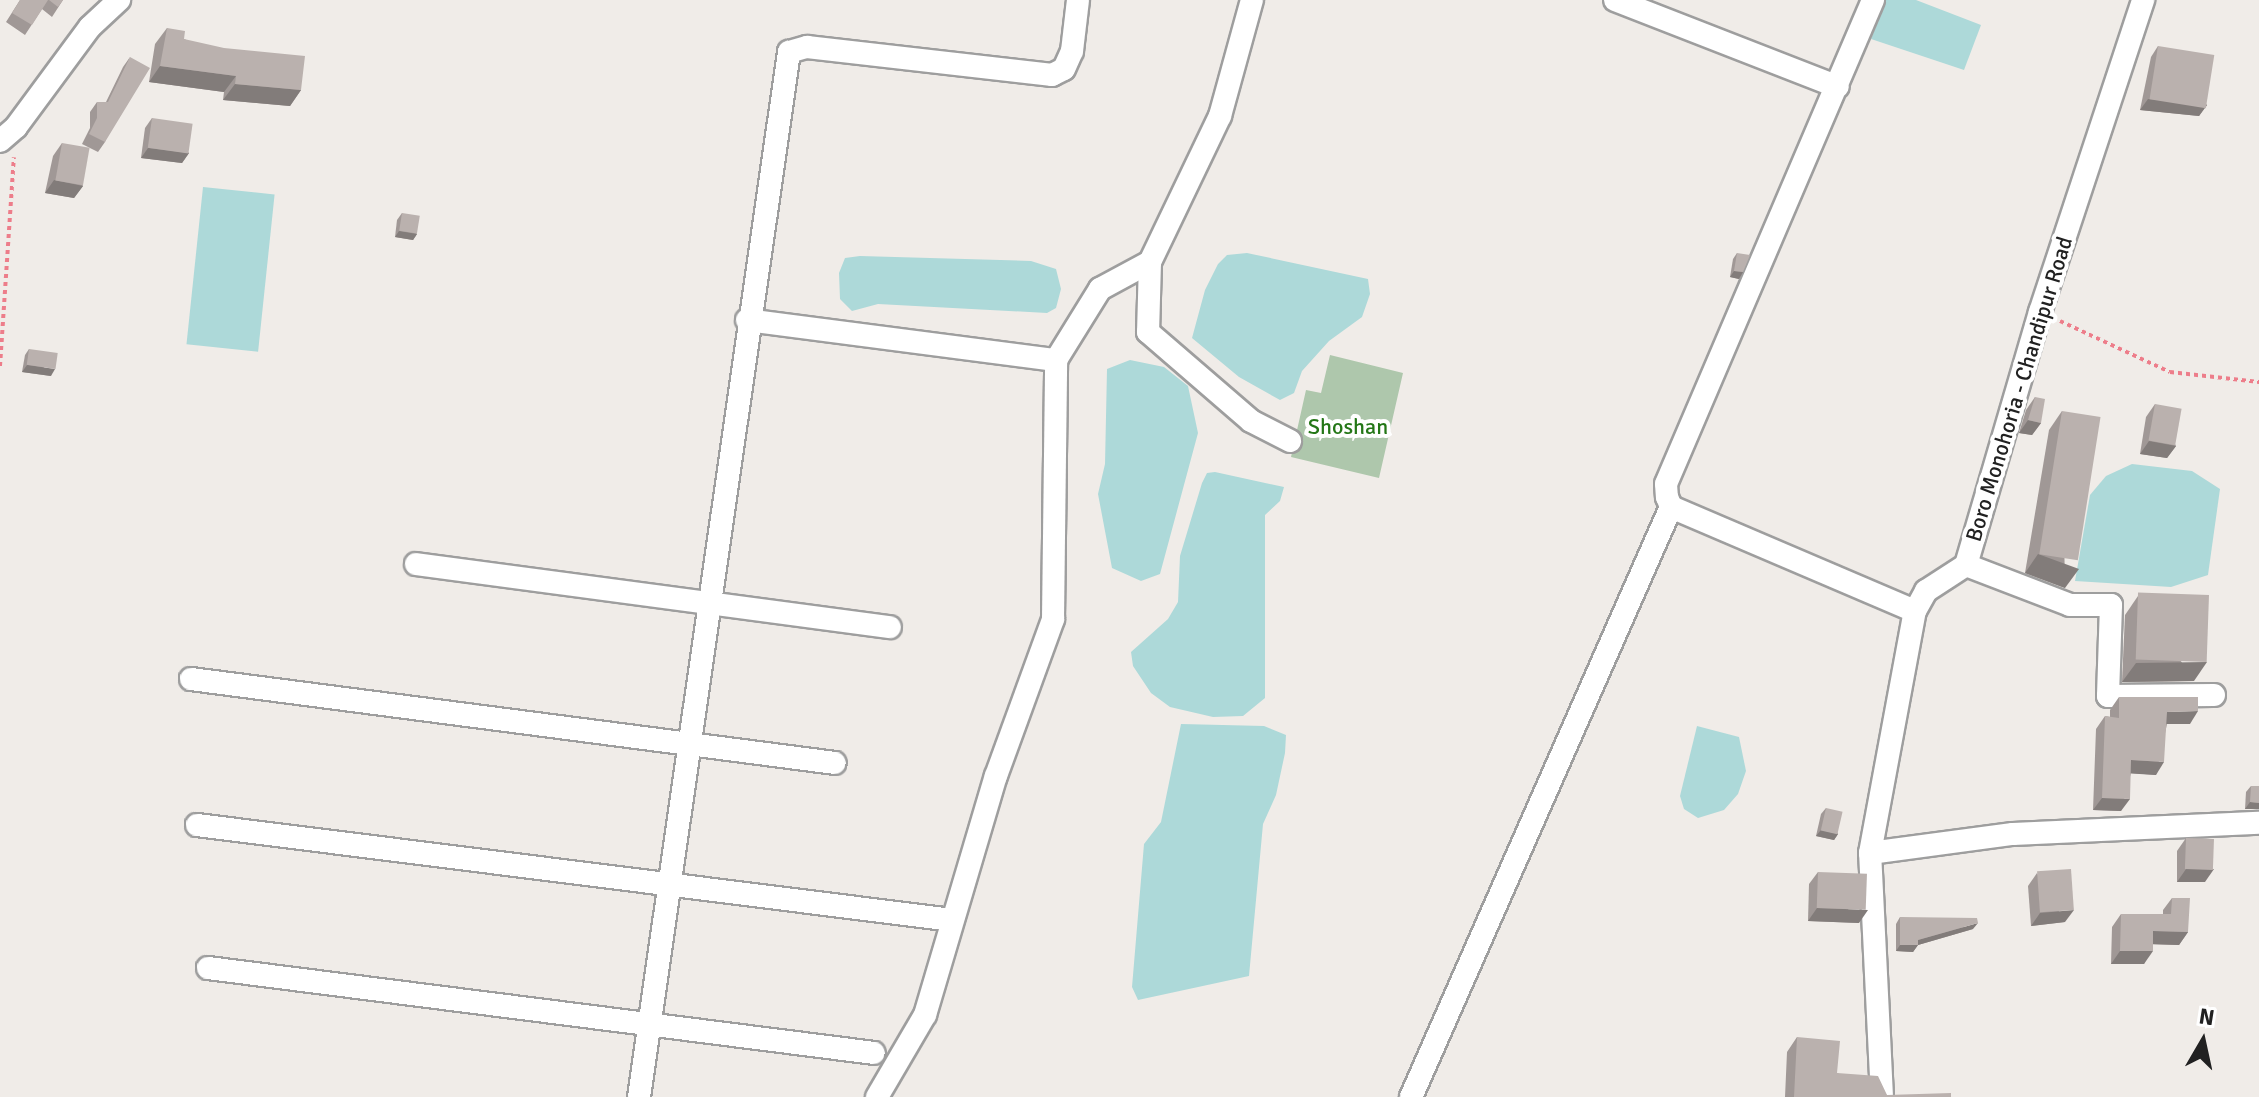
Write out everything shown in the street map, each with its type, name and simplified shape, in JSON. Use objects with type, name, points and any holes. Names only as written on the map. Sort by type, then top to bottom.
[{"type":"street","points":[[8,134],[90,27],[119,0]]},
{"type":"street","points":[[639,1097],[747,320],[789,52],[807,47],[1052,75],[1064,69],[1072,51],[1078,0]]},
{"type":"street","points":[[1252,0],[1220,116],[1150,262],[1148,332],[1251,421],[1290,441]]},
{"type":"street","points":[[1615,0],[1838,87]]},
{"type":"street","points":[[1411,1097],[1671,507],[1666,484],[1873,0]]},
{"type":"street","name":"Boro Monohoria - Chandipur Road","points":[[1915,611],[1926,591],[1966,565],[2040,312],[2143,0]]},
{"type":"street","points":[[877,1097],[925,1015],[996,776],[1053,619],[1056,360],[1100,289],[1150,262]]},
{"type":"street","points":[[747,320],[1056,360]]},
{"type":"street","points":[[1671,507],[1915,611],[1870,853],[1882,1097]]},
{"type":"street","points":[[416,564],[890,627]]},
{"type":"street","points":[[1966,565],[2070,605],[2111,605],[2108,696],[2214,695]]},
{"type":"street","points":[[191,679],[835,763]]},
{"type":"street","points":[[1870,853],[2013,834],[2259,823]]},
{"type":"street","points":[[197,825],[952,920]]},
{"type":"street","points":[[208,968],[648,1027],[874,1053]]},
{"type":"path","points":[[0,366],[8,134]]},
{"type":"path","points":[[2040,312],[2170,372],[2259,382]]},
{"type":"green space","name":"Shoshan","points":[[1330,355],[1403,373],[1379,478],[1291,457],[1306,390],[1321,393]]},
{"type":"water","points":[[1886,0],[1916,0],[1981,25],[1964,70],[1871,39]]},
{"type":"water","points":[[203,187],[275,195],[258,352],[186,344]]},
{"type":"water","points":[[1247,253],[1368,279],[1370,294],[1362,317],[1329,341],[1302,371],[1294,393],[1280,400],[1239,377],[1192,338],[1205,290],[1218,264],[1227,255]]},
{"type":"water","points":[[845,258],[1031,261],[1056,269],[1061,289],[1056,308],[1047,313],[878,304],[852,311],[840,299],[839,273]]},
{"type":"water","points":[[1130,360],[1164,367],[1188,386],[1198,433],[1160,574],[1141,581],[1112,568],[1098,494],[1105,464],[1107,369]]},
{"type":"water","points":[[2132,464],[2192,471],[2220,489],[2208,575],[2171,587],[2075,581],[2090,495],[2106,476]]},
{"type":"water","points":[[1215,472],[1284,487],[1280,501],[1265,515],[1265,698],[1243,716],[1213,717],[1170,707],[1151,693],[1133,666],[1131,652],[1168,619],[1178,602],[1180,556],[1202,483],[1207,473]]},
{"type":"water","points":[[1181,724],[1264,726],[1286,735],[1285,753],[1276,795],[1263,824],[1249,976],[1138,1000],[1132,987],[1144,844],[1161,822]]},
{"type":"water","points":[[1697,726],[1739,737],[1746,771],[1738,794],[1724,810],[1698,818],[1684,809],[1680,796]]},
{"type":"building","points":[[20,0],[48,0],[32,25],[12,13]]},
{"type":"building","points":[[49,0],[63,0],[58,7]]},
{"type":"building","points":[[167,28],[185,31],[184,39],[224,48],[305,56],[301,90],[235,84],[236,76],[160,66]]},
{"type":"building","points":[[2158,46],[2214,55],[2206,108],[2150,99]]},
{"type":"building","points":[[130,57],[150,68],[105,142],[89,134],[97,118],[97,102],[108,102]]},
{"type":"building","points":[[152,118],[193,124],[188,153],[148,148]]},
{"type":"building","points":[[62,143],[90,148],[83,185],[55,180]]},
{"type":"building","points":[[402,213],[420,216],[417,234],[399,231]]},
{"type":"building","points":[[1737,253],[1750,255],[1743,272],[1734,271]]},
{"type":"building","points":[[29,349],[58,353],[55,369],[27,365]]},
{"type":"building","points":[[2035,397],[2045,399],[2041,423],[2028,420]]},
{"type":"building","points":[[2155,404],[2182,409],[2175,445],[2149,440]]},
{"type":"building","points":[[2062,411],[2101,417],[2078,560],[2039,554]]},
{"type":"building","points":[[2138,593],[2209,595],[2207,662],[2136,659]]},
{"type":"building","points":[[2119,697],[2198,697],[2198,711],[2167,712],[2164,762],[2131,760],[2130,799],[2102,798],[2105,716],[2119,718]]},
{"type":"building","points":[[2251,786],[2259,786],[2259,803],[2250,802]]},
{"type":"building","points":[[1826,808],[1843,812],[1837,834],[1821,830]]},
{"type":"building","points":[[2186,838],[2214,839],[2213,870],[2185,869]]},
{"type":"building","points":[[2071,869],[2074,910],[2040,912],[2037,871]]},
{"type":"building","points":[[1818,872],[1867,874],[1866,910],[1817,908]]},
{"type":"building","points":[[2172,898],[2190,898],[2188,932],[2153,931],[2153,951],[2120,951],[2121,914],[2171,914]]},
{"type":"building","points":[[1900,917],[1977,918],[1978,923],[1918,940],[1918,945],[1900,945]]},
{"type":"building","points":[[1797,1037],[1840,1041],[1837,1073],[1878,1076],[1887,1095],[1951,1093],[1951,1097],[1794,1097]]}]
